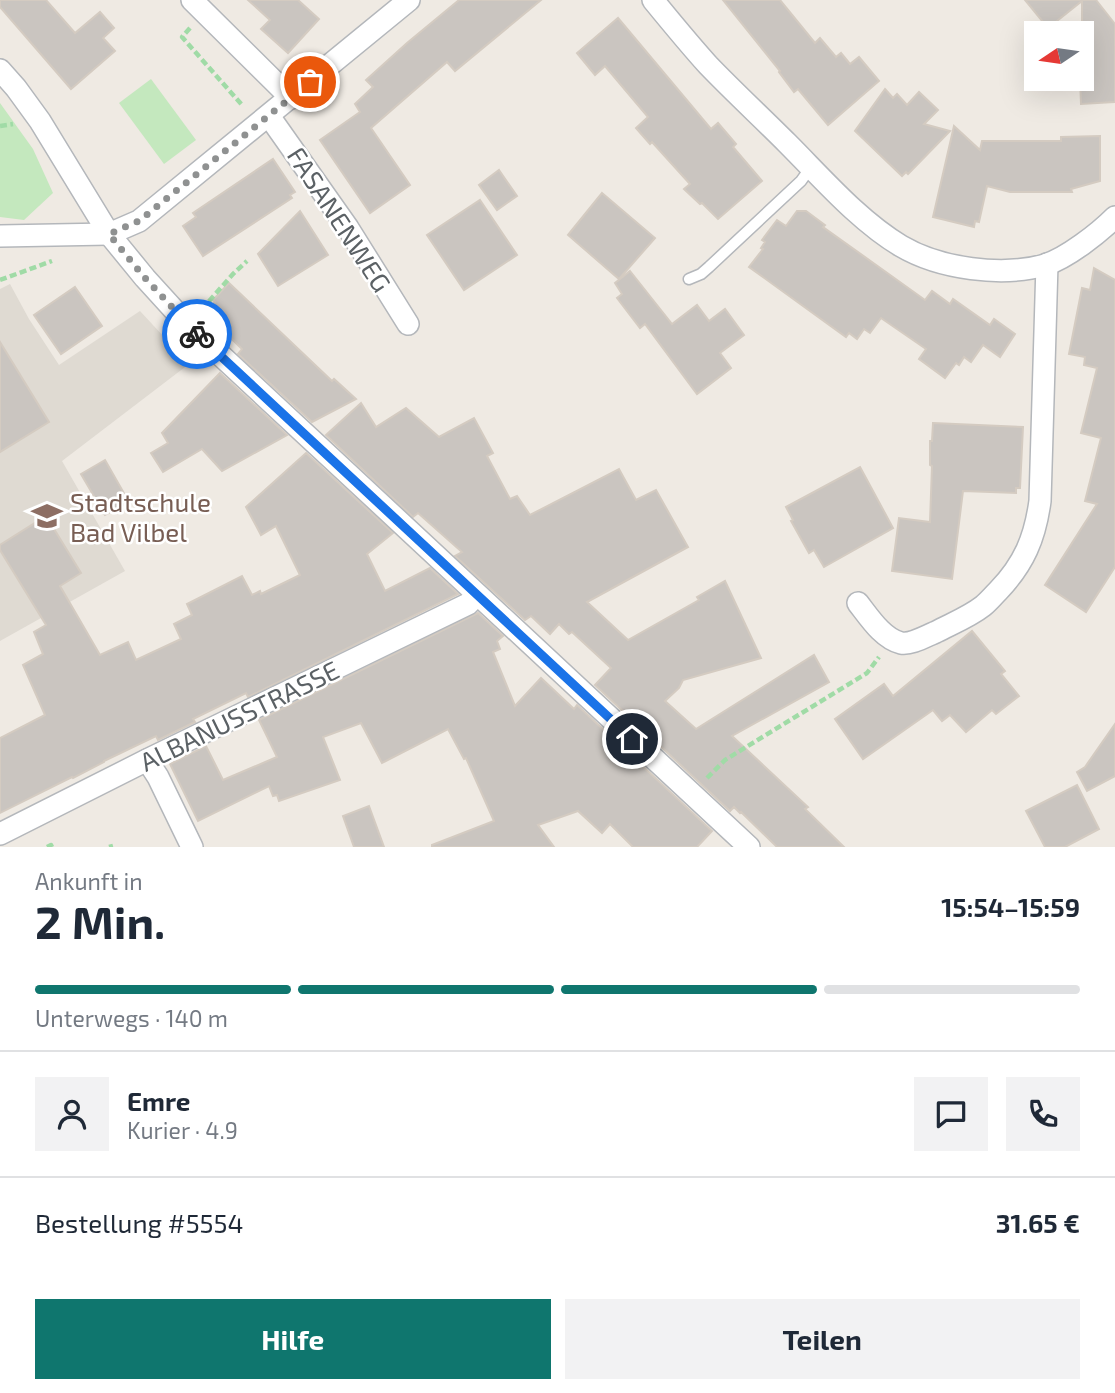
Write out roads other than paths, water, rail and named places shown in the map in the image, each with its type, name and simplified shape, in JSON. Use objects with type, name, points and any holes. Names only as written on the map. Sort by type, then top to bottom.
[{"type":"street","points":[[0,236],[109,234],[139,221],[409,0]]},
{"type":"street","points":[[653,0],[709,65],[811,167],[872,225],[915,254],[980,270],[1023,269],[1047,264],[1080,245],[1115,217]]},
{"type":"street","points":[[199,7],[291,99]]},
{"type":"street","points":[[0,70],[40,121],[109,234],[186,323],[749,847]]},
{"type":"street","name":"FASANENWEG","points":[[269,116],[348,228],[408,324]]},
{"type":"street","points":[[859,603],[871,620],[891,639],[904,644],[942,629],[983,607],[1018,569],[1033,535],[1040,501],[1047,264]]},
{"type":"street","name":"ALBANUSSTRASSE","points":[[0,834],[468,604],[477,595]]},
{"type":"street","points":[[148,760],[192,847]]},
{"type":"lane","points":[[689,279],[701,275],[801,181],[811,167]]},
{"type":"place","name":"Stadtschule Bad Vilbel","points":[[47,516]]}]
